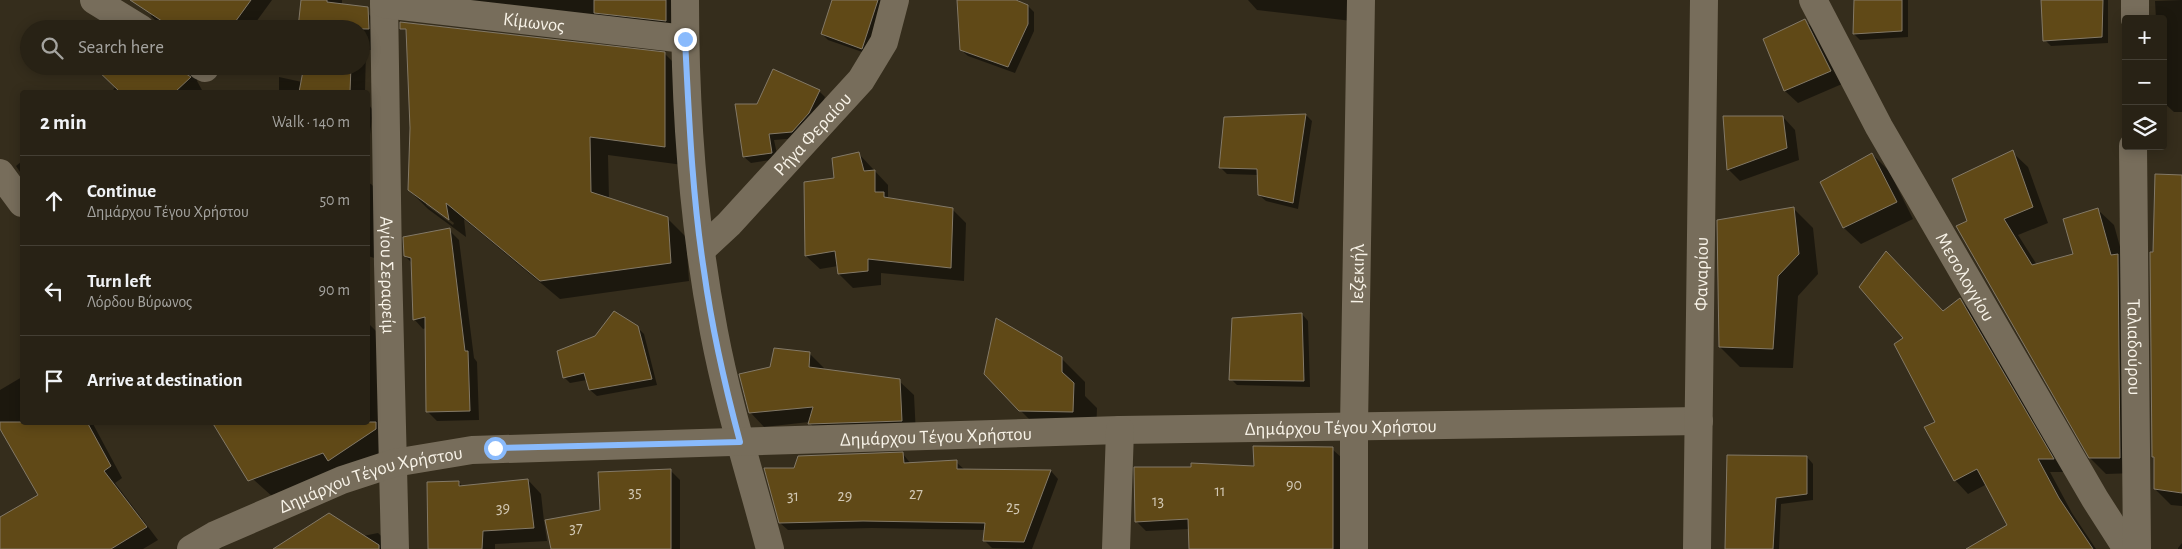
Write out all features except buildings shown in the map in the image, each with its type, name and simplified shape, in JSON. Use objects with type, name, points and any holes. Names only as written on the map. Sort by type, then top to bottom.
[{"type":"street","points":[[94,0],[126,20]]},
{"type":"street","points":[[685,0],[690,139],[701,250],[714,333],[740,442],[770,549]]},
{"type":"street","name":"Ρήγα Φεραίου","points":[[701,250],[729,224],[856,86],[877,57],[884,42],[895,0]]},
{"type":"street","name":"Ιεζεκιήλ","points":[[1354,549],[1354,426],[1361,0]]},
{"type":"street","name":"Φαναρίου","points":[[1697,549],[1704,0]]},
{"type":"street","name":"Μεσολογγίου","points":[[1813,0],[1884,136],[2127,549]]},
{"type":"street","points":[[2135,0],[2135,15]]},
{"type":"street","name":"Κίμωνος","points":[[384,2],[685,39]]},
{"type":"street","name":"Αγίου Σεραφείμ","points":[[384,2],[378,263],[394,463],[396,549]]},
{"type":"street","name":"Ταλιαδούρου","points":[[2133,150],[2137,549]]},
{"type":"street","points":[[0,173],[20,200]]},
{"type":"street","name":"Δημάρχου Τέγου Χρήστου","points":[[191,549],[215,535],[342,480],[394,463],[495,448],[1120,430],[1699,421]]},
{"type":"street","points":[[1116,549],[1120,430]]},
{"type":"route","points":[[495,448],[740,442],[714,333],[704,272],[690,139],[685,39]]}]
